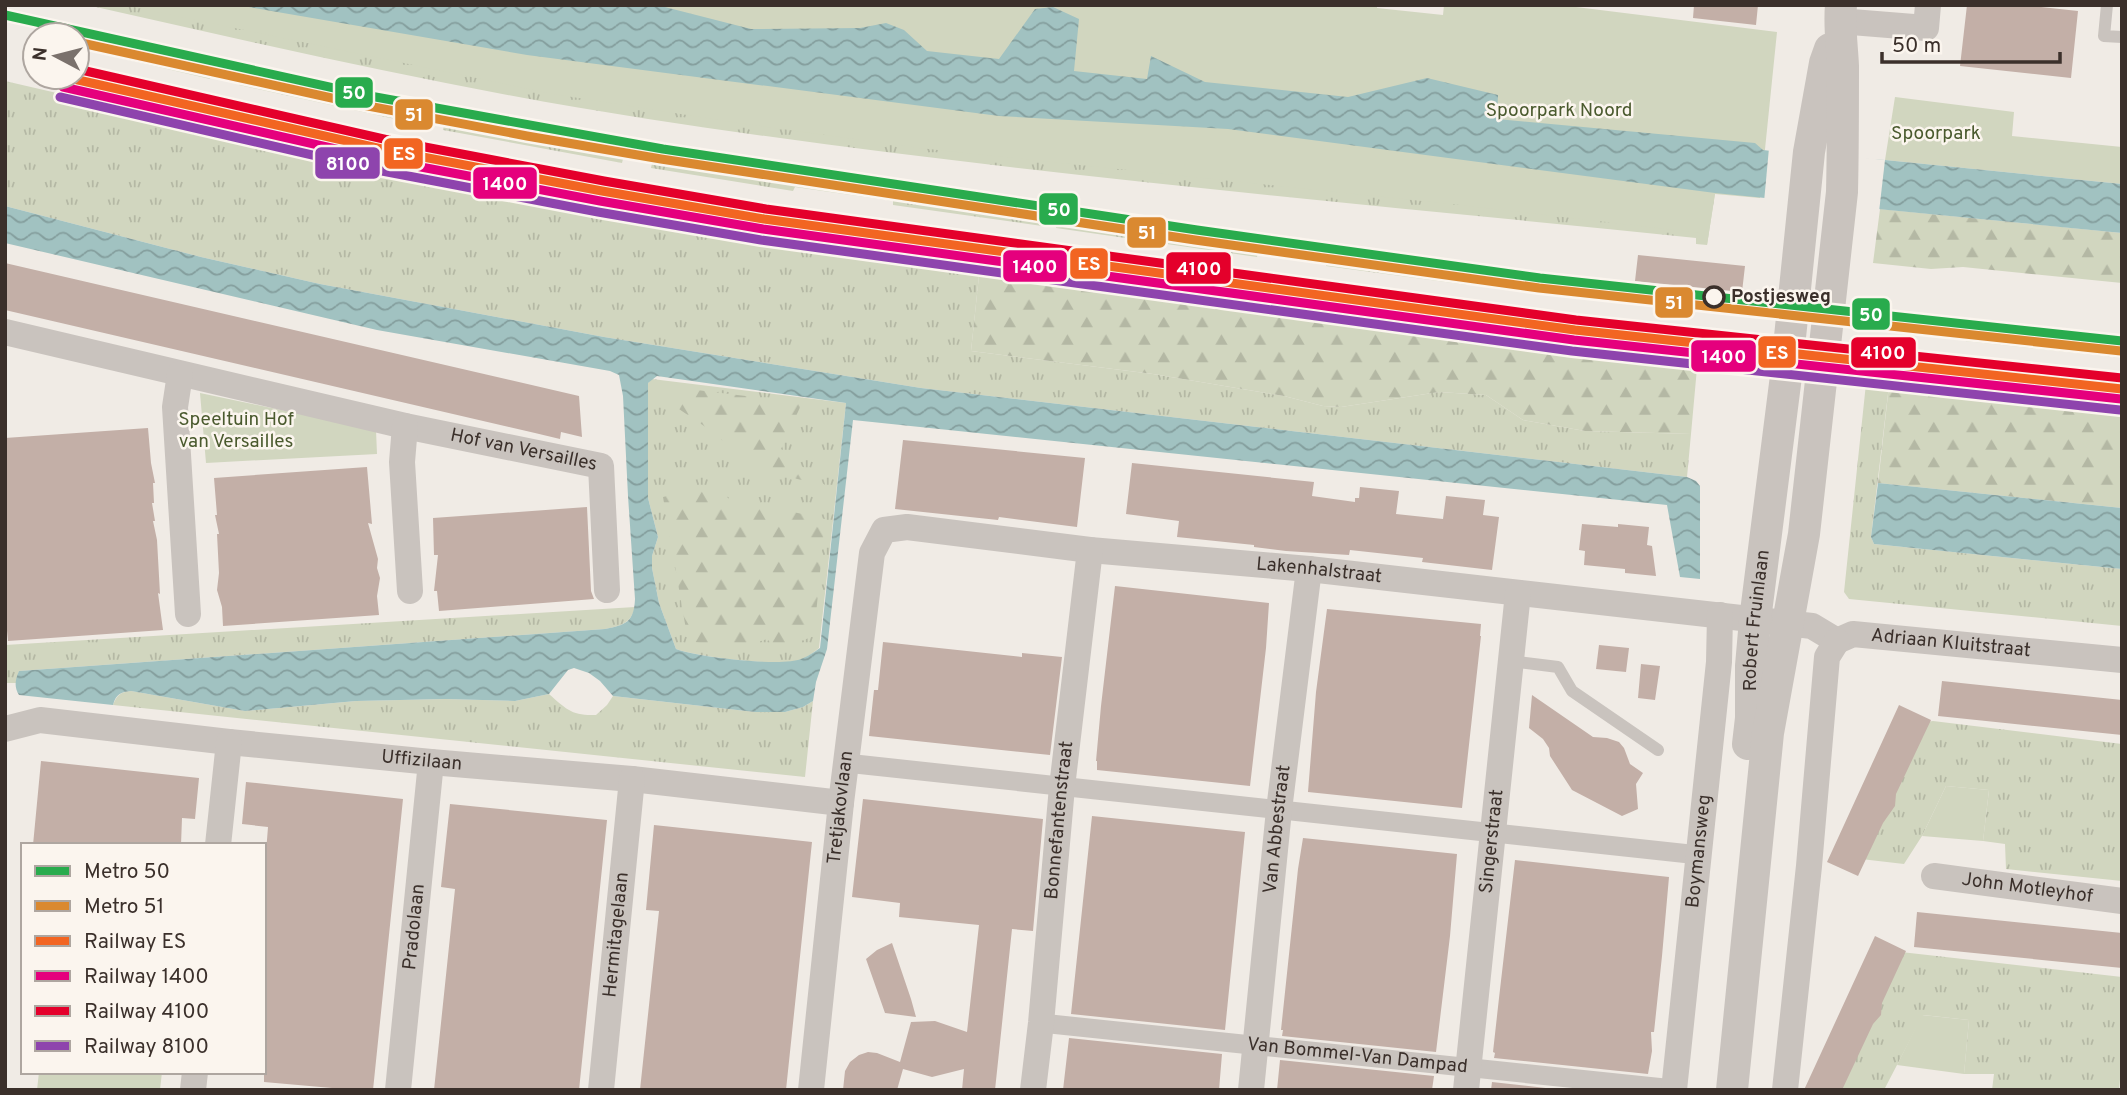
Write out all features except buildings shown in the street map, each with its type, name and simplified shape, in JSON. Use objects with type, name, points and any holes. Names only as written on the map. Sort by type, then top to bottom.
[{"type":"street","points":[[1840,13],[1926,28],[1928,5]]},
{"type":"street","name":"Robert Fruinlaan","points":[[1712,1090],[1751,718],[1751,666],[1755,620],[1786,376],[1809,152],[1825,63],[1840,13]]},
{"type":"street","name":"Robert Fruinlaan","points":[[1732,1090],[1768,733],[1804,534],[1839,217],[1843,156],[1840,13]]},
{"type":"street","name":"Hof van Versailles","points":[[5,332],[405,426],[601,466],[607,590]]},
{"type":"street","points":[[180,374],[175,407],[188,614]]},
{"type":"street","points":[[405,426],[402,462],[410,591]]},
{"type":"street","name":"Lakenhalstraat","points":[[884,530],[907,527],[1090,550],[1309,569],[1787,623]]},
{"type":"street","name":"Tretjakovlaan","points":[[810,1090],[841,803],[872,553],[884,530]]},
{"type":"street","name":"Bonnefantenstraat","points":[[1032,1090],[1041,1023],[1062,787],[1090,550]]},
{"type":"street","name":"Van Abbestraat","points":[[1251,1090],[1279,810],[1309,569]]},
{"type":"street","name":"Singerstraat","points":[[1468,1079],[1518,593]]},
{"type":"street","name":"Boymansweg","points":[[1674,1089],[1719,662],[1720,615]]},
{"type":"street","points":[[1785,1090],[1809,866],[1827,657],[1837,642],[1812,626],[1787,623]]},
{"type":"street","name":"Adriaan Kluitstraat","points":[[1837,642],[1853,634],[2122,660]]},
{"type":"street","name":"Uffizilaan","points":[[5,729],[40,720],[229,742],[632,779],[841,803]]},
{"type":"street","points":[[218,843],[229,742]]},
{"type":"street","name":"Pradolaan","points":[[398,1090],[431,762]]},
{"type":"street","points":[[846,763],[1699,855]]},
{"type":"street","name":"Hermitagelaan","points":[[601,1090],[632,779]]},
{"type":"street","name":"John Motleyhof","points":[[1934,876],[2122,901]]},
{"type":"street","name":"Van Bommel-Van Dampad","points":[[1041,1023],[1256,1045],[1468,1079],[1674,1089]]},
{"type":"lane","points":[[2107,5],[2104,36],[2122,37]]},
{"type":"lane","points":[[1510,661],[1558,667],[1572,691],[1658,750]]},
{"type":"green space","points":[[87,5],[237,5],[1715,193],[1707,245],[1696,244],[1696,238],[1302,199],[909,155],[648,119],[507,95],[366,67]]},
{"type":"green space","name":"Spoorpark Noord","points":[[124,5],[1377,5],[1377,8],[1443,15],[1444,5],[1560,5],[1777,32],[1760,198],[1715,194],[1707,245],[1701,233],[919,148],[738,123],[553,94]]},
{"type":"green space","points":[[91,44],[367,106],[586,148],[588,146],[660,159],[1390,263],[1688,301],[1688,305],[1692,305],[1691,311],[1488,287],[1488,283],[1470,281],[1468,285],[1326,266],[1326,262],[1258,253],[1257,257],[1056,228],[1056,223],[1043,221],[1042,226],[893,205],[893,201],[795,187],[793,191],[651,168],[652,163],[623,159],[622,163],[443,130],[444,125],[420,121],[418,124],[239,85],[239,81],[211,75],[210,79],[91,51]]},
{"type":"green space","points":[[5,81],[21,85],[21,91],[48,91],[460,183],[753,234],[980,266],[971,351],[1153,374],[1284,396],[1323,406],[1341,407],[1439,392],[1486,395],[1523,420],[1585,431],[1691,434],[1687,477],[921,388],[604,337],[320,284],[201,257],[5,206]]},
{"type":"green space","name":"Spoorpark","points":[[1895,97],[2014,112],[2012,136],[2122,147],[2122,184],[1885,160]]},
{"type":"green space","points":[[1880,209],[2122,233],[2122,283],[1963,267],[1931,269],[1873,263]]},
{"type":"green space","points":[[980,266],[1344,317],[1351,325],[1365,327],[1377,320],[1685,359],[1686,355],[1698,357],[1691,434],[1585,431],[1523,420],[1486,395],[1439,392],[1341,407],[1323,406],[1284,396],[1153,374],[971,351]]},
{"type":"green space","points":[[1928,326],[2122,347],[2122,358],[1965,341],[1966,337],[1924,333]]},
{"type":"green space","points":[[1867,374],[1890,377],[1871,537],[1874,544],[2122,569],[2122,626],[1849,599],[1844,592]]},
{"type":"green space","points":[[1890,377],[1919,380],[1919,388],[1964,393],[1965,389],[2122,405],[2122,508],[1878,483]]},
{"type":"green space","points":[[652,379],[846,403],[819,648],[803,659],[791,662],[758,662],[676,649],[659,603],[652,568],[652,556],[658,537],[648,498],[648,383]]},
{"type":"green space","points":[[672,387],[802,403],[781,449],[826,486],[757,469],[707,428],[673,405]]},
{"type":"green space","name":"Speeltuin Hof van Versailles","points":[[200,393],[376,430],[377,454],[206,463]]},
{"type":"green space","points":[[701,488],[724,493],[740,513],[757,504],[825,519],[814,636],[778,650],[767,639],[737,649],[688,641],[663,497]]},
{"type":"green space","points":[[635,607],[628,621],[605,629],[19,671],[16,683],[5,683],[5,645]]},
{"type":"green space","points":[[131,691],[245,711],[356,701],[515,701],[549,694],[570,710],[588,715],[596,715],[613,696],[755,712],[785,712],[813,701],[805,777],[113,705],[119,695]]},
{"type":"green space","points":[[1926,722],[2122,744],[2122,881],[2006,869],[2005,844],[1983,841],[1989,790],[1946,786],[1922,836],[1904,864],[1861,859]]},
{"type":"green space","points":[[1946,786],[1989,790],[1983,841],[1922,836]]},
{"type":"green space","points":[[1901,952],[2122,977],[2122,1059],[2119,1090],[1992,1090],[1994,1074],[1964,1074],[1969,1020],[1923,1015],[1884,1090],[1836,1090]]},
{"type":"green space","points":[[1922,1015],[1969,1020],[1964,1074],[1897,1065]]},
{"type":"green space","points":[[39,1074],[162,1074],[160,1090],[37,1090]]},
{"type":"water","points":[[237,5],[657,5],[751,29],[860,28],[886,23],[904,30],[927,51],[999,59],[1035,9],[1053,7],[1079,19],[1074,71],[1147,79],[1151,56],[1205,82],[1348,97],[1427,78],[1498,95],[1497,119],[1755,143],[1763,150],[1808,155],[1885,160],[2122,184],[2122,233],[1715,193],[1228,129],[999,116],[527,55]]},
{"type":"water","points":[[5,206],[201,257],[320,284],[604,337],[921,388],[1687,477],[1700,486],[1700,579],[1680,577],[1667,505],[853,420],[827,649],[813,701],[803,707],[785,712],[755,712],[613,696],[589,673],[574,668],[568,670],[549,694],[515,701],[356,701],[245,711],[131,691],[119,694],[113,705],[19,695],[16,683],[19,671],[605,629],[618,626],[631,618],[635,599],[623,396],[619,375],[610,371],[377,330],[5,243]],"holes":[[[657,376],[846,403],[820,648],[801,659],[776,662],[719,658],[676,649],[659,603],[652,568],[652,556],[658,537],[648,498],[648,383]]]},
{"type":"water","points":[[1878,483],[2122,508],[2122,569],[1874,544],[1871,537]]},
{"type":"pier","points":[[1769,148],[1885,160],[1879,212],[1764,202]]},
{"type":"metro line","name":"50","points":[[5,15],[370,96],[663,149],[1197,230],[1540,278],[2122,341]]},
{"type":"metro line","name":"51","points":[[91,45],[368,106],[527,136],[661,159],[1195,240],[1539,288],[2121,351]]},
{"type":"rail line","name":"4100","points":[[91,72],[388,140],[766,209],[1576,320],[2122,378]]},
{"type":"rail line","name":"ES","points":[[91,83],[386,150],[764,219],[1575,330],[2122,389]]},
{"type":"rail line","name":"1400","points":[[81,91],[384,160],[763,229],[1574,340],[2121,399]]},
{"type":"rail line","name":"8100","points":[[60,97],[382,171],[761,240],[1572,351],[2120,410]]},
{"type":"place","name":"Postjesweg","points":[[1714,297]]}]
